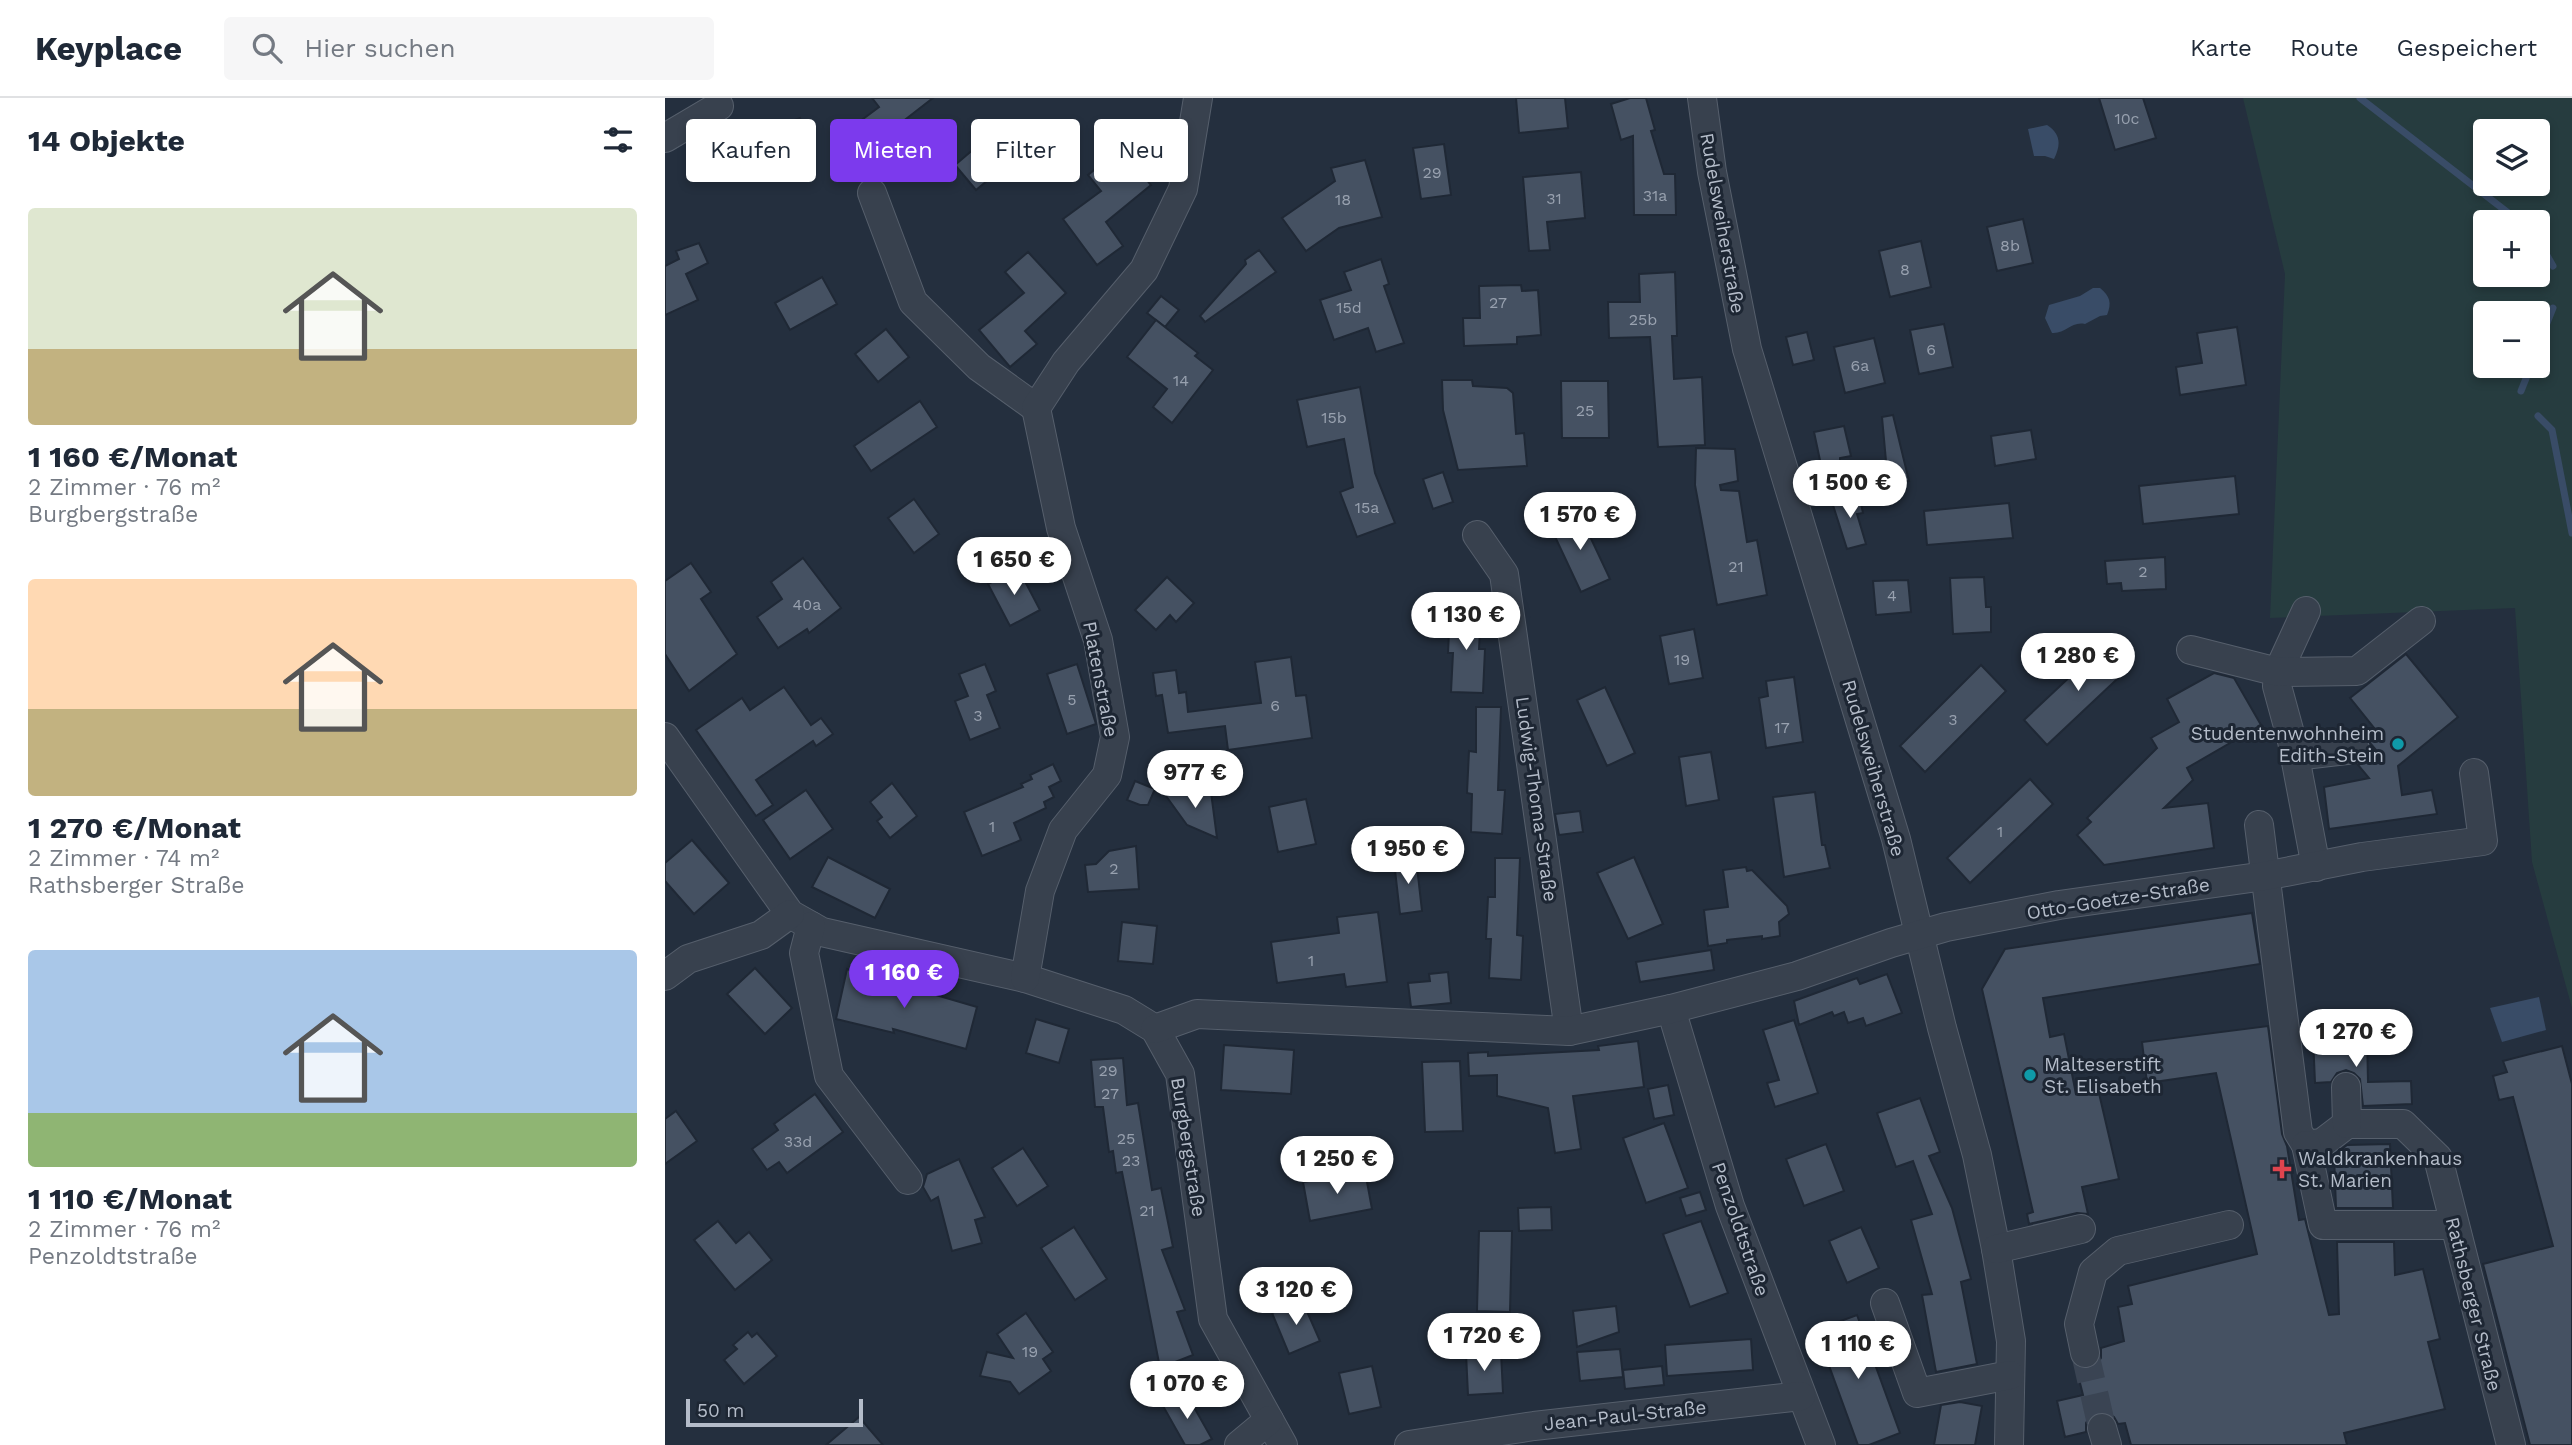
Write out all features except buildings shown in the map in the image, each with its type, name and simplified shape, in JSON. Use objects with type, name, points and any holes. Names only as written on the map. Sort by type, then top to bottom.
[{"type":"street","points":[[872,192],[913,302],[979,367],[1036,408],[1066,362],[1144,270],[1183,189],[1198,98]]},
{"type":"street","name":"Rudelsweiherstraße","points":[[1702,98],[1712,172],[1747,349],[1883,794],[1977,1155],[2011,1341],[2009,1445]]},
{"type":"street","points":[[665,138],[719,106]]},
{"type":"street","name":"Platenstraße","points":[[1025,978],[1040,891],[1063,830],[1107,775],[1115,737],[1098,640],[1061,528],[1036,408]]},
{"type":"street","name":"Ludwig-Thoma-Straße","points":[[1476,535],[1504,574],[1569,1031]]},
{"type":"street","points":[[2306,611],[2278,672],[2277,686],[2294,748],[2316,867]]},
{"type":"street","points":[[2191,650],[2278,672],[2357,671],[2421,621]]},
{"type":"street","points":[[665,737],[801,920],[822,932],[1025,978],[1123,1010],[1155,1029],[1198,1014],[1569,1031],[1671,1009],[1797,975],[1920,934]]},
{"type":"street","points":[[2294,748],[2355,749]]},
{"type":"street","name":"Otto-Goetze-Straße","points":[[1920,934],[2059,905],[2265,876],[2362,857],[2483,841],[2473,773]]},
{"type":"street","points":[[2259,825],[2298,1132],[2307,1145],[2323,1225],[2454,1225]]},
{"type":"street","points":[[665,976],[677,960],[801,920]]},
{"type":"street","points":[[801,920],[804,953],[829,1076],[908,1180]]},
{"type":"street","name":"Penzoldtstraße","points":[[1671,1009],[1730,1206],[1821,1445]]},
{"type":"street","name":"Burgbergstraße","points":[[1155,1029],[1180,1074],[1213,1319],[1283,1445]]},
{"type":"street","points":[[2307,1145],[2322,1143],[2347,1124],[2346,1087]]},
{"type":"street","name":"Rathsberger Straße","points":[[2347,1124],[2403,1124],[2438,1158],[2511,1445]]},
{"type":"street","points":[[2085,1353],[2079,1324],[2093,1272],[2118,1251],[2229,1225]]},
{"type":"street","points":[[1996,1249],[2081,1229]]},
{"type":"street","points":[[1885,1303],[1917,1393],[2010,1375]]},
{"type":"street","name":"Jean-Paul-Straße","points":[[1409,1445],[1534,1426],[1801,1396]]},
{"type":"street","points":[[1240,1445],[1269,1420]]},
{"type":"green space","points":[[2243,98],[2572,98],[2572,1008],[2532,862],[2515,608],[2270,618],[2285,274]]},
{"type":"water","points":[[2047,125],[2055,132],[2058,140],[2054,159],[2034,156],[2028,129]]},
{"type":"water","points":[[2093,288],[2100,288],[2108,297],[2110,303],[2107,315],[2052,333],[2045,318],[2049,305],[2080,296]]},
{"type":"water","points":[[2539,997],[2546,1030],[2502,1042],[2490,1008]]},
{"type":"waterway","points":[[2360,98],[2505,210]]},
{"type":"waterway","points":[[2550,261],[2553,266]]},
{"type":"waterway","points":[[2550,316],[2553,308]]},
{"type":"waterway","points":[[2521,391],[2526,378]]},
{"type":"waterway","points":[[2538,416],[2552,430],[2572,533]]},
{"type":"tunnel","points":[[2085,1353],[2102,1428]]},
{"type":"place","name":"Studentenwohnheim Edith-Stein","points":[[2398,744]]},
{"type":"place","name":"Malteserstift St. Elisabeth","points":[[2030,1075]]},
{"type":"place","name":"Waldkrankenhaus St. Marien","points":[[2282,1169]]}]
